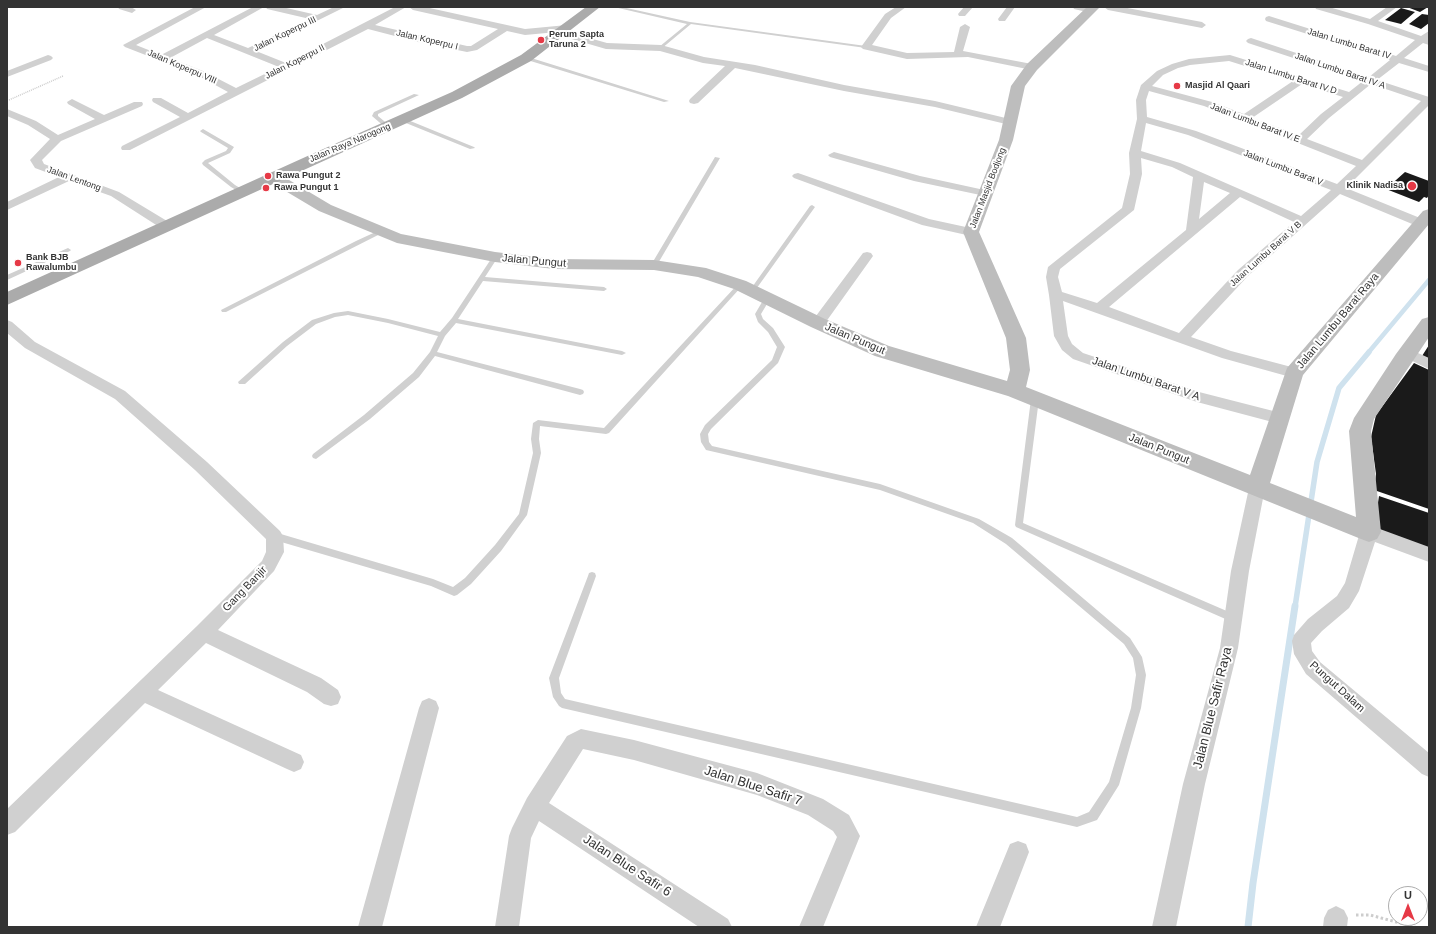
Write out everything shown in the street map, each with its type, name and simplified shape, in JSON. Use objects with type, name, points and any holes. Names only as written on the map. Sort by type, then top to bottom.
[{"type":"main road","name":"Jalan Raya Narogong","points":[[7,299],[168,227],[273,177],[457,95],[530,45],[564,30],[594,7]]},
{"type":"street","points":[[122,7],[132,10]]},
{"type":"street","name":"Jalan Koperpu VIII","points":[[202,7],[128,45],[200,73],[221,83],[235,92]]},
{"type":"street","points":[[162,58],[260,7]]},
{"type":"street","points":[[270,7],[319,18]]},
{"type":"street","name":"Jalan Koperpu III","points":[[250,51],[341,7]]},
{"type":"street","name":"Jalan Koperpu II","points":[[126,148],[402,7]]},
{"type":"street","points":[[412,7],[436,9],[505,28],[530,45],[564,30],[606,46],[662,48],[690,57],[755,68],[844,88],[935,104],[1010,122]]},
{"type":"street","points":[[902,7],[896,9],[888,16],[866,47],[902,56],[968,54],[1032,68]]},
{"type":"street","points":[[962,14],[969,7]]},
{"type":"street","points":[[1002,19],[1011,7]]},
{"type":"street","points":[[1108,7],[1202,25]]},
{"type":"street","points":[[1319,7],[1427,38]]},
{"type":"street","points":[[1371,22],[1391,7]]},
{"type":"street","name":"Jalan Masjid Bodjong","points":[[1015,391],[1020,370],[1016,338],[971,232],[1006,140],[1018,86],[1032,68],[1087,8]]},
{"type":"street","name":"Jalan Lumbu Barat IV","points":[[1269,19],[1400,57],[1429,69]]},
{"type":"street","name":"Jalan Koperpu I","points":[[367,26],[418,39],[467,49],[474,48],[505,28]]},
{"type":"street","points":[[958,54],[966,27]]},
{"type":"street","points":[[207,35],[287,67]]},
{"type":"street","points":[[1300,140],[1325,116],[1368,81],[1427,38]]},
{"type":"street","name":"Jalan Lumbu Barat IV A","points":[[1251,41],[1428,100]]},
{"type":"street","points":[[7,74],[48,58]]},
{"type":"street","name":"Jalan Lumbu Barat IV D","points":[[1145,87],[1160,73],[1180,64],[1230,58],[1351,96]]},
{"type":"street","points":[[694,101],[732,65]]},
{"type":"street","points":[[1245,118],[1301,80]]},
{"type":"street","name":"Jalan Lumbu Barat IV E","points":[[1145,87],[1208,104],[1362,164]]},
{"type":"street","name":"Jalan Lumbu Barat V A","points":[[1145,87],[1141,100],[1142,120],[1135,153],[1136,174],[1131,204],[1128,210],[1054,267],[1052,277],[1056,295],[1060,336],[1067,347],[1078,356],[1197,397],[1280,418]]},
{"type":"street","points":[[157,100],[188,117]]},
{"type":"street","name":"Jalan Lumbu Barat V B","points":[[1181,339],[1243,273],[1338,190],[1362,164],[1428,100]]},
{"type":"street","points":[[72,102],[103,119]]},
{"type":"street","points":[[7,112],[32,123],[57,139],[138,104]]},
{"type":"street","name":"Jalan Lumbu Barat V","points":[[1142,120],[1192,133],[1292,170],[1338,190],[1425,219]]},
{"type":"street","name":"Jalan Lentong","points":[[57,139],[36,160],[39,166],[115,194],[168,227]]},
{"type":"street","points":[[1135,153],[1176,165],[1303,220]]},
{"type":"street","points":[[834,155],[918,179],[985,193]]},
{"type":"street","points":[[1192,230],[1199,175]]},
{"type":"street","points":[[798,176],[926,222],[971,232]]},
{"type":"street","points":[[7,206],[69,177]]},
{"type":"street","name":"Jalan Pungut","points":[[273,177],[325,208],[397,238],[495,257],[554,264],[654,265],[700,272],[753,292],[882,351],[1015,391],[1265,492],[1342,520],[1368,532],[1429,555]]},
{"type":"street","points":[[1100,308],[1239,192]]},
{"type":"street","name":"Jalan Lumbu Barat Raya","points":[[1265,492],[1280,418],[1294,373],[1425,219]]},
{"type":"street","points":[[818,323],[868,256]]},
{"type":"street","points":[[1056,295],[1100,308],[1226,355],[1294,373]]},
{"type":"street","points":[[1368,532],[1360,431],[1364,418],[1407,353],[1429,323]]},
{"type":"street","points":[[7,325],[30,345],[120,395],[200,466],[274,536]]},
{"type":"street","points":[[1407,353],[1429,364]]},
{"type":"street","name":"Jalan Blue Safir Raya","points":[[1164,927],[1194,784],[1229,648],[1240,571],[1265,492]]},
{"type":"street","name":"Pungut Dalam","points":[[1368,532],[1354,586],[1343,602],[1315,625],[1301,641],[1302,654],[1313,668],[1429,767]]},
{"type":"street","name":"Gang Banjir","points":[[7,824],[204,632],[268,566],[275,552],[274,536]]},
{"type":"street","points":[[204,632],[224,643],[314,685],[331,697]]},
{"type":"street","points":[[142,692],[294,762]]},
{"type":"street","points":[[370,927],[429,708]]},
{"type":"street","name":"Jalan Blue Safir 7","points":[[535,806],[574,743],[581,739],[634,750],[757,784],[815,807],[841,823],[849,836],[811,927]]},
{"type":"street","points":[[506,927],[520,836],[535,806]]},
{"type":"street","name":"Jalan Blue Safir 6","points":[[535,806],[720,927]]},
{"type":"street","points":[[988,927],[1018,852]]},
{"type":"lane","points":[[616,7],[690,23],[866,47]]},
{"type":"lane","points":[[662,48],[690,23]]},
{"type":"lane","points":[[530,45],[666,101]]},
{"type":"lane","points":[[388,127],[375,116],[376,114],[416,95]]},
{"type":"lane","points":[[403,120],[472,148]]},
{"type":"lane","points":[[203,131],[231,147],[228,152],[207,161],[205,163],[206,165],[243,192]]},
{"type":"lane","points":[[654,265],[717,158]]},
{"type":"lane","points":[[274,536],[433,583],[454,592],[468,581],[498,548],[523,515],[537,453],[535,440],[536,425],[538,423],[606,430],[753,292],[812,207]]},
{"type":"lane","points":[[224,310],[358,242],[382,232]]},
{"type":"lane","points":[[7,278],[68,250]]},
{"type":"lane","points":[[316,456],[416,375],[432,353],[442,334],[454,320],[482,279],[495,257]]},
{"type":"lane","points":[[482,279],[604,289]]},
{"type":"lane","points":[[592,576],[554,678],[556,694],[562,703],[1077,822],[1093,816],[1114,785],[1136,708],[1141,674],[1137,657],[1127,641],[1009,541],[970,519],[880,487],[709,448],[705,442],[704,434],[708,427],[775,361],[781,347],[770,330],[760,320],[753,292]]},
{"type":"lane","points":[[242,382],[314,322],[334,315],[348,313],[442,334]]},
{"type":"lane","points":[[454,320],[622,353]]},
{"type":"lane","points":[[432,353],[580,392]]},
{"type":"lane","points":[[1035,399],[1019,525],[1233,618]]},
{"type":"path","points":[[7,101],[63,76]]},
{"type":"path","points":[[1335,923],[1343,915],[1370,915],[1415,927]]},
{"type":"building","points":[[1407,7],[1428,7],[1420,12]]},
{"type":"building","points":[[1401,8],[1415,12],[1401,24],[1385,20]]},
{"type":"building","points":[[1422,14],[1429,15],[1429,23],[1421,29],[1409,24]]},
{"type":"building","points":[[1405,172],[1429,181],[1429,195],[1427,198],[1424,197],[1419,202],[1386,189]]},
{"type":"building","points":[[1429,345],[1429,359],[1422,356]]},
{"type":"building","points":[[1414,363],[1429,370],[1429,509],[1374,490],[1376,474],[1371,437],[1376,415]]},
{"type":"building","points":[[1379,496],[1429,513],[1429,550],[1374,530]]},
{"type":"waterway","points":[[1368,353],[1429,280]]},
{"type":"waterway","points":[[1295,607],[1317,462],[1339,388],[1369,352]]},
{"type":"waterway","points":[[1248,927],[1253,883],[1295,606]]},
{"type":"place","name":"Perum Sapta Taruna 2","points":[[541,40]]},
{"type":"place","name":"Masjid Al Qaari","points":[[1177,86]]},
{"type":"place","name":"Rawa Pungut 2","points":[[268,176]]},
{"type":"place","name":"Klinik Nadisa","points":[[1412,186]]},
{"type":"place","name":"Rawa Pungut 1","points":[[266,188]]},
{"type":"place","name":"Bank BJB Rawalumbu","points":[[18,263]]}]
